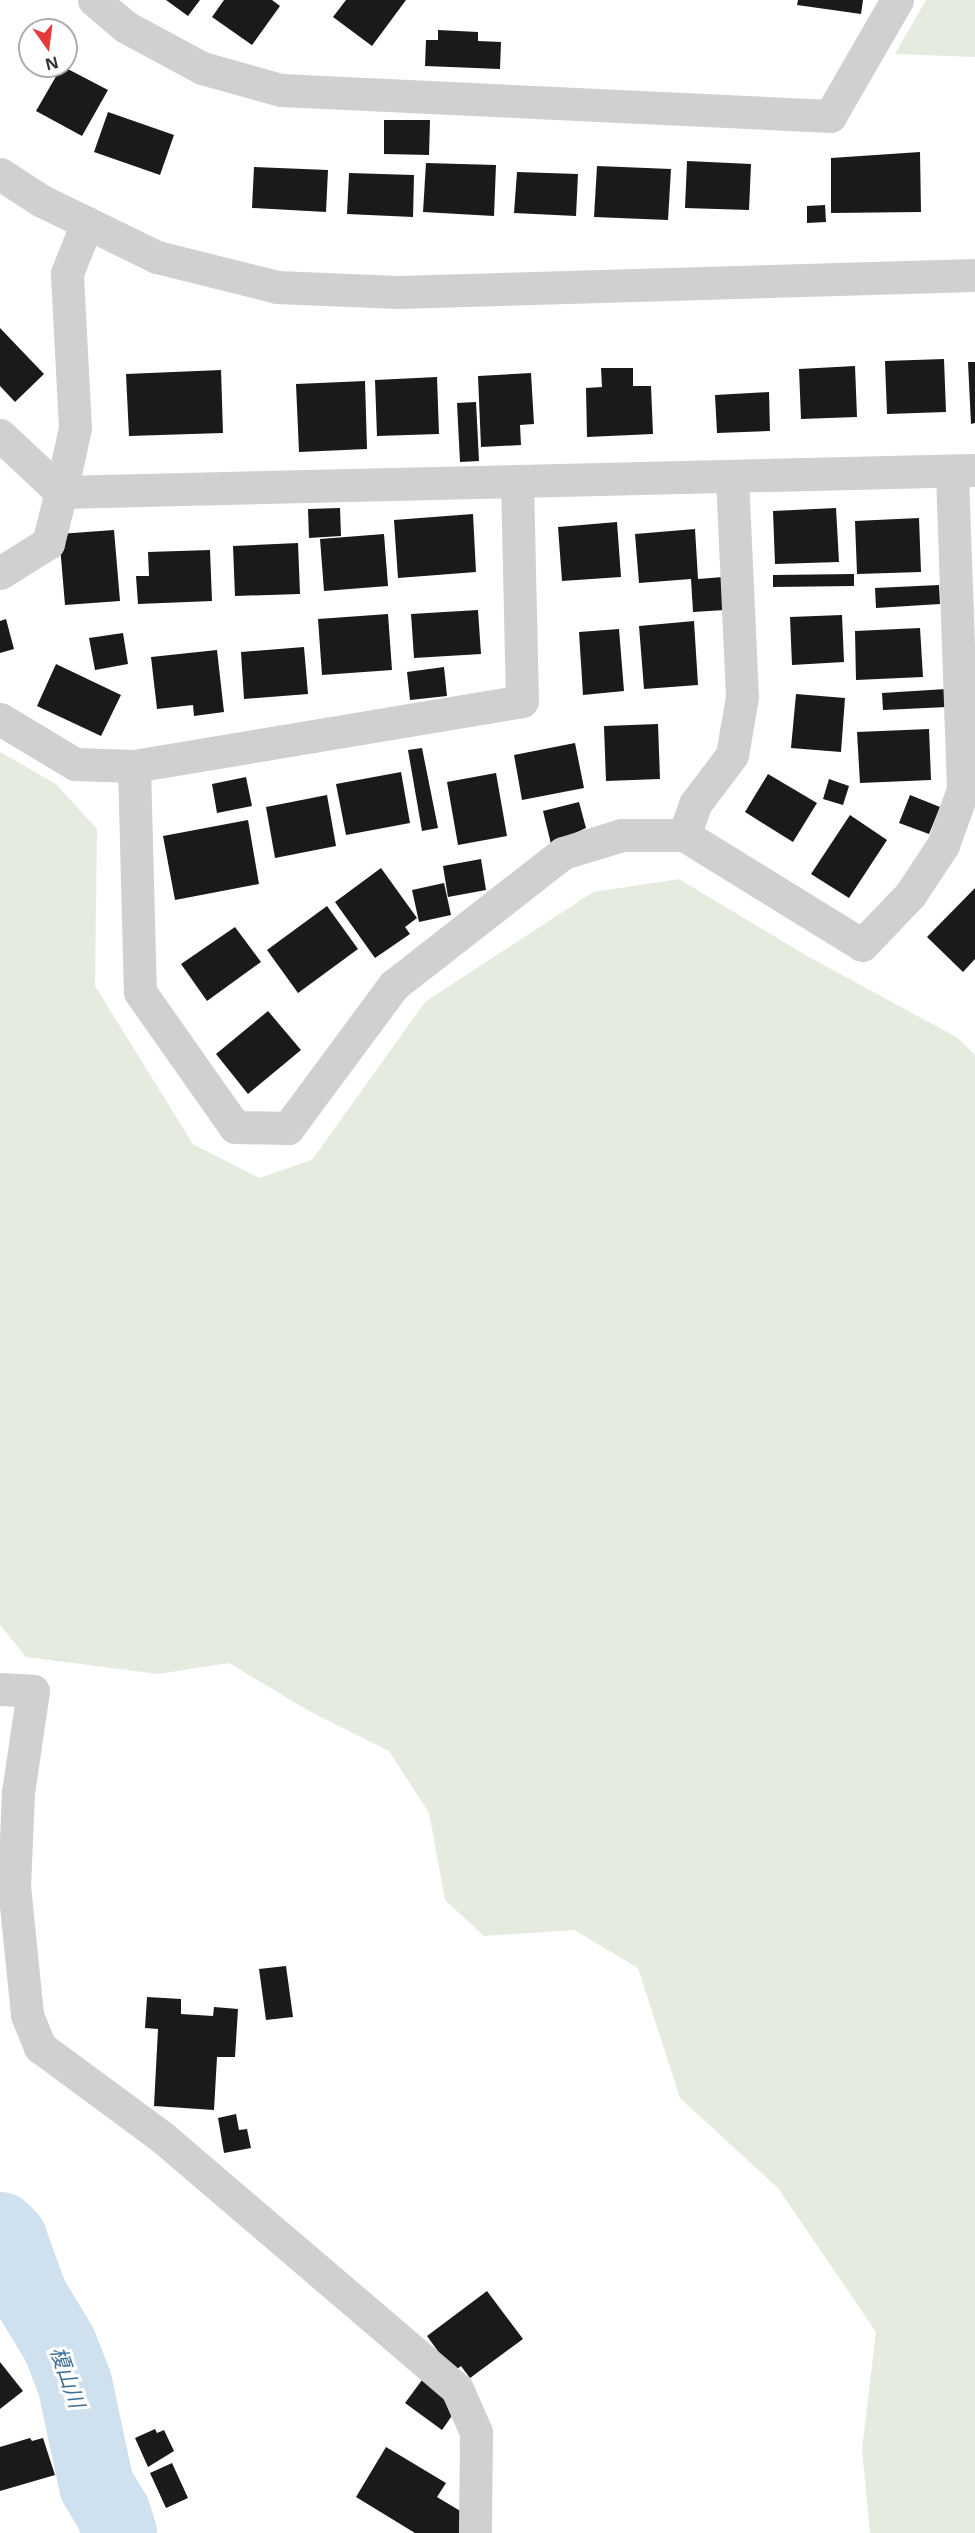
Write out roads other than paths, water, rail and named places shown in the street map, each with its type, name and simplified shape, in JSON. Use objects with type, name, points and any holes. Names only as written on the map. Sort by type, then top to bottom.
[{"type":"street","points":[[94,0],[126,27],[202,68],[281,90],[830,116],[897,0]]},
{"type":"street","points":[[0,174],[42,201],[157,257],[277,287],[398,292],[975,274]]},
{"type":"street","points":[[0,573],[48,543],[61,492],[75,428],[67,273],[87,223]]},
{"type":"street","points":[[0,435],[61,492],[964,471],[963,789],[943,845],[910,895],[862,945],[684,835],[622,835],[563,853],[394,985],[288,1128],[235,1127],[140,992],[134,766]]},
{"type":"street","points":[[684,835],[695,804],[732,755],[742,697],[732,476]]},
{"type":"street","points":[[0,719],[75,764],[134,766],[522,700],[517,481]]},
{"type":"street","points":[[2,1689],[33,1691],[18,1792],[14,1886],[27,2014],[40,2047],[162,2138],[457,2389],[476,2432],[475,2533]]},
{"type":"waterway","name":"榎山川","points":[[0,2229],[9,2238],[30,2296],[59,2344],[74,2382],[96,2485],[113,2513],[119,2533]]}]
